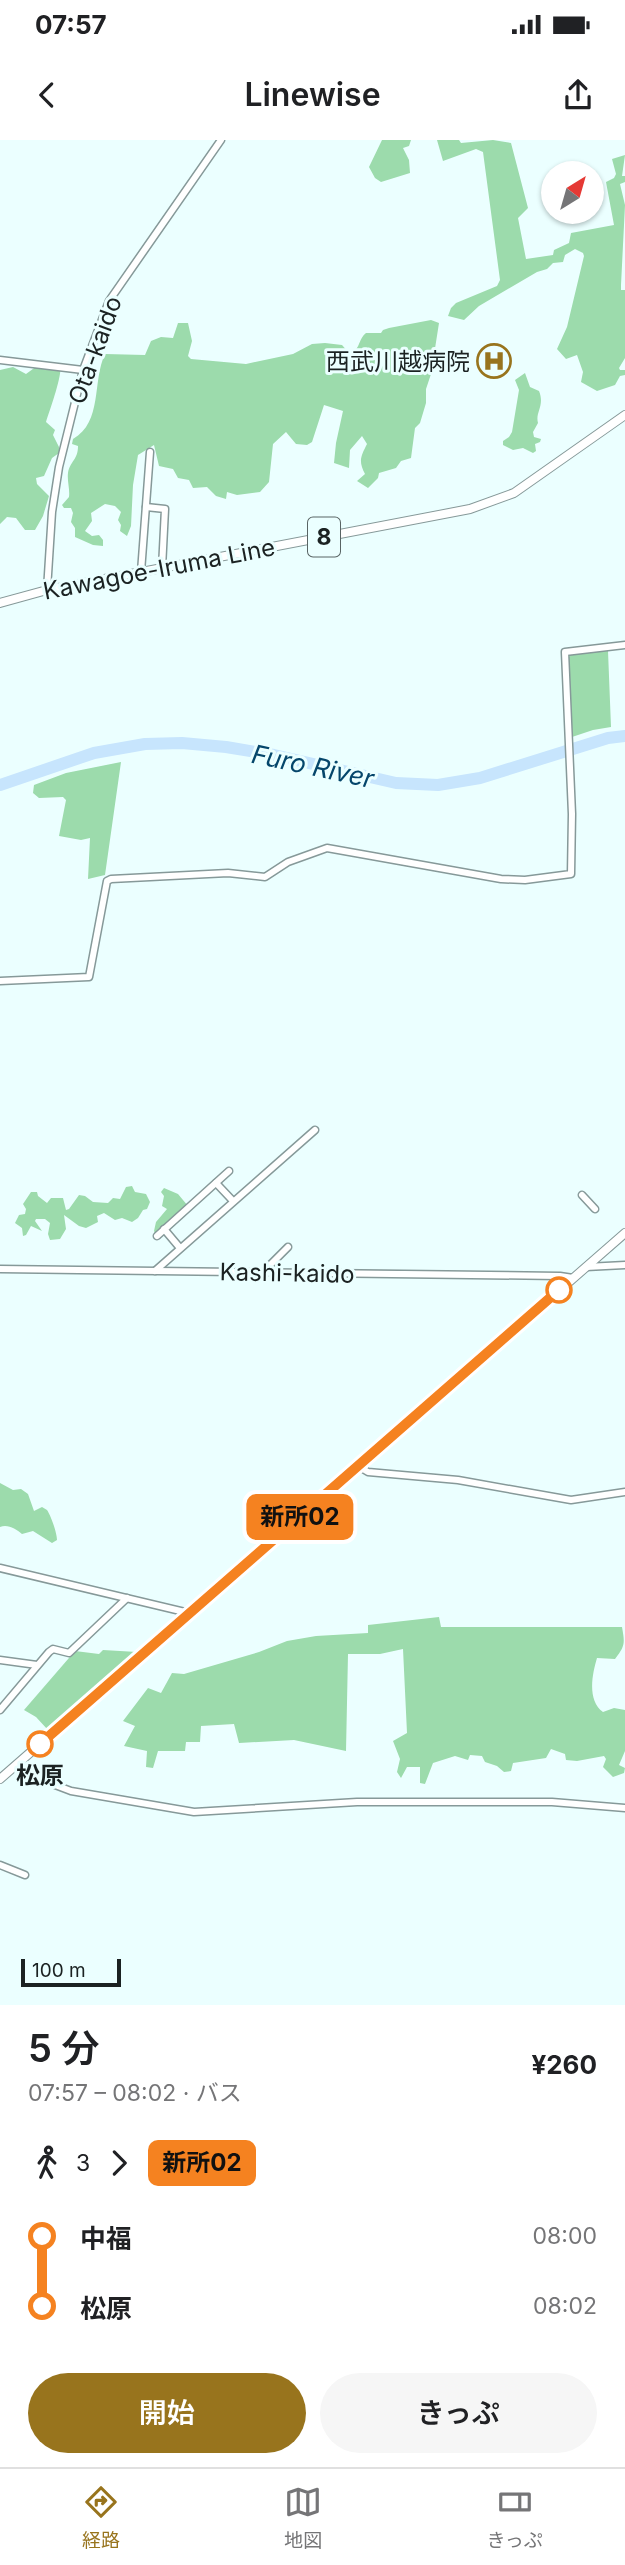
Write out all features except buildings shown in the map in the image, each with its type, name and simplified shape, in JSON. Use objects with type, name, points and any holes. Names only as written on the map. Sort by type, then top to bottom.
[{"type":"main road","name":"Kawagoe-Iruma Line","points":[[0,603],[47,590],[470,509],[514,493],[625,415]]},
{"type":"main road","points":[[0,1779],[625,1233]]},
{"type":"street","name":"Ota-kaido","points":[[47,590],[52,512],[59,467],[83,370],[109,301],[221,140]]},
{"type":"street","points":[[0,360],[83,370]]},
{"type":"street","points":[[141,572],[150,452]]},
{"type":"street","points":[[146,508],[165,509],[162,568]]},
{"type":"street","points":[[0,981],[89,977],[107,881],[111,879],[228,873],[265,877],[288,862],[327,848],[502,879],[525,880],[571,874],[572,814],[565,652],[625,645]]},
{"type":"street","points":[[155,1271],[315,1130]]},
{"type":"street","points":[[157,1236],[229,1171]]},
{"type":"street","points":[[216,1182],[233,1201]]},
{"type":"street","points":[[582,1195],[595,1209]]},
{"type":"street","points":[[164,1229],[180,1248]]},
{"type":"street","points":[[262,1273],[288,1247]]},
{"type":"street","points":[[586,1266],[625,1265]]},
{"type":"street","name":"Kashi-kaido","points":[[0,1269],[573,1278]]},
{"type":"street","points":[[358,1466],[368,1472],[458,1480],[570,1500],[625,1492]]},
{"type":"street","points":[[0,1568],[189,1613]]},
{"type":"street","points":[[0,1710],[53,1649],[69,1653],[127,1598]]},
{"type":"street","points":[[0,1660],[37,1665]]},
{"type":"street","points":[[17,1764],[42,1780],[71,1791],[194,1812],[357,1802],[552,1802],[625,1808]]},
{"type":"street","points":[[0,1865],[25,1875]]},
{"type":"green space","points":[[382,140],[411,140],[409,146],[403,148],[409,160],[410,173],[381,182],[375,178],[369,167]]},
{"type":"green space","points":[[437,140],[459,140],[461,143],[493,140],[511,143],[528,208],[518,218],[526,259],[553,255],[554,250],[569,243],[571,233],[614,225],[606,182],[616,174],[612,159],[625,155],[622,176],[625,176],[625,182],[620,184],[625,205],[621,290],[625,290],[625,358],[619,368],[625,370],[625,375],[620,376],[615,385],[597,391],[581,382],[583,372],[577,355],[566,359],[557,349],[567,327],[584,256],[575,249],[565,255],[563,262],[553,263],[547,269],[537,272],[479,306],[464,320],[448,316],[456,303],[497,286],[500,280],[483,152],[476,149],[443,161]]},
{"type":"green space","points":[[431,320],[439,323],[426,389],[426,403],[420,423],[415,428],[411,458],[401,461],[396,468],[379,473],[378,478],[368,488],[357,481],[365,474],[361,459],[367,444],[362,436],[350,450],[349,468],[334,463],[343,411],[324,405],[312,442],[307,445],[296,444],[286,432],[273,444],[269,482],[260,492],[237,495],[227,492],[226,499],[216,496],[207,487],[193,488],[189,480],[178,478],[173,469],[159,466],[154,445],[138,455],[131,526],[127,536],[120,531],[118,520],[121,512],[115,506],[105,504],[91,513],[92,521],[85,531],[92,536],[99,535],[103,546],[93,545],[75,537],[71,508],[64,508],[62,505],[69,497],[68,473],[78,451],[78,446],[72,444],[73,439],[89,422],[93,412],[105,354],[145,355],[151,341],[161,337],[173,338],[178,323],[188,323],[192,341],[188,356],[191,359],[246,364],[293,354],[312,344],[342,345],[349,353],[355,350],[366,333],[381,333],[389,328]]},
{"type":"green space","points":[[60,365],[58,384],[46,422],[55,430],[53,435],[59,453],[52,458],[44,476],[36,478],[37,484],[49,496],[43,516],[35,530],[25,530],[16,518],[7,517],[0,524],[0,370],[13,367],[26,374],[37,366]]},
{"type":"green space","points":[[525,373],[530,387],[539,391],[541,396],[538,423],[533,432],[534,437],[541,439],[535,444],[536,451],[533,453],[523,448],[513,450],[503,445],[503,441],[512,432],[519,390],[515,380]]},
{"type":"green space","points":[[608,651],[611,727],[572,737],[568,656],[575,653]]},
{"type":"green space","points":[[121,762],[105,875],[88,879],[90,838],[81,840],[59,836],[66,800],[63,797],[39,798],[33,793],[34,785],[66,773]]},
{"type":"green space","points":[[132,1186],[135,1192],[146,1194],[150,1202],[147,1209],[132,1222],[122,1218],[115,1220],[104,1213],[97,1216],[98,1222],[86,1228],[64,1215],[66,1229],[60,1239],[50,1240],[50,1223],[45,1219],[35,1221],[42,1231],[31,1226],[23,1236],[22,1228],[15,1223],[19,1215],[25,1214],[23,1204],[31,1192],[37,1192],[47,1203],[51,1198],[63,1198],[66,1210],[79,1195],[93,1202],[108,1203],[113,1198],[120,1199],[126,1187]]},
{"type":"green space","points":[[164,1188],[178,1194],[188,1206],[173,1227],[156,1235],[156,1222],[167,1209],[162,1206],[164,1196],[161,1192]]},
{"type":"green space","points":[[0,1483],[28,1494],[34,1511],[42,1507],[47,1510],[57,1540],[52,1543],[33,1531],[22,1534],[9,1527],[0,1527]]},
{"type":"green space","points":[[439,1617],[441,1627],[622,1627],[622,1648],[615,1659],[597,1658],[592,1687],[595,1701],[603,1712],[614,1708],[625,1710],[625,1751],[619,1765],[625,1768],[624,1773],[613,1777],[603,1767],[606,1759],[604,1756],[577,1761],[566,1760],[565,1754],[551,1749],[546,1758],[513,1763],[511,1771],[504,1772],[485,1762],[482,1756],[470,1755],[468,1760],[455,1756],[433,1763],[425,1784],[420,1783],[420,1767],[407,1767],[401,1778],[397,1772],[400,1759],[393,1741],[407,1733],[403,1649],[380,1654],[348,1654],[346,1751],[294,1740],[239,1743],[234,1724],[201,1726],[200,1742],[186,1742],[185,1751],[158,1751],[153,1768],[146,1767],[147,1751],[124,1746],[135,1726],[123,1721],[148,1688],[161,1693],[172,1673],[184,1674],[287,1641],[316,1636],[368,1633],[368,1625]]},
{"type":"green space","points":[[103,1650],[137,1652],[48,1730],[36,1717],[24,1710],[75,1651],[99,1654]]},
{"type":"waterway","name":"Furo River","points":[[0,785],[94,753],[145,744],[182,743],[274,755],[396,783],[438,785],[480,778],[608,738],[625,736]]},
{"type":"bus line","name":"新所02","points":[[40,1744],[559,1290]]},
{"type":"place","name":"西武川越病院","points":[[494,361]]},
{"type":"place","name":"松原","points":[[40,1744]]}]
